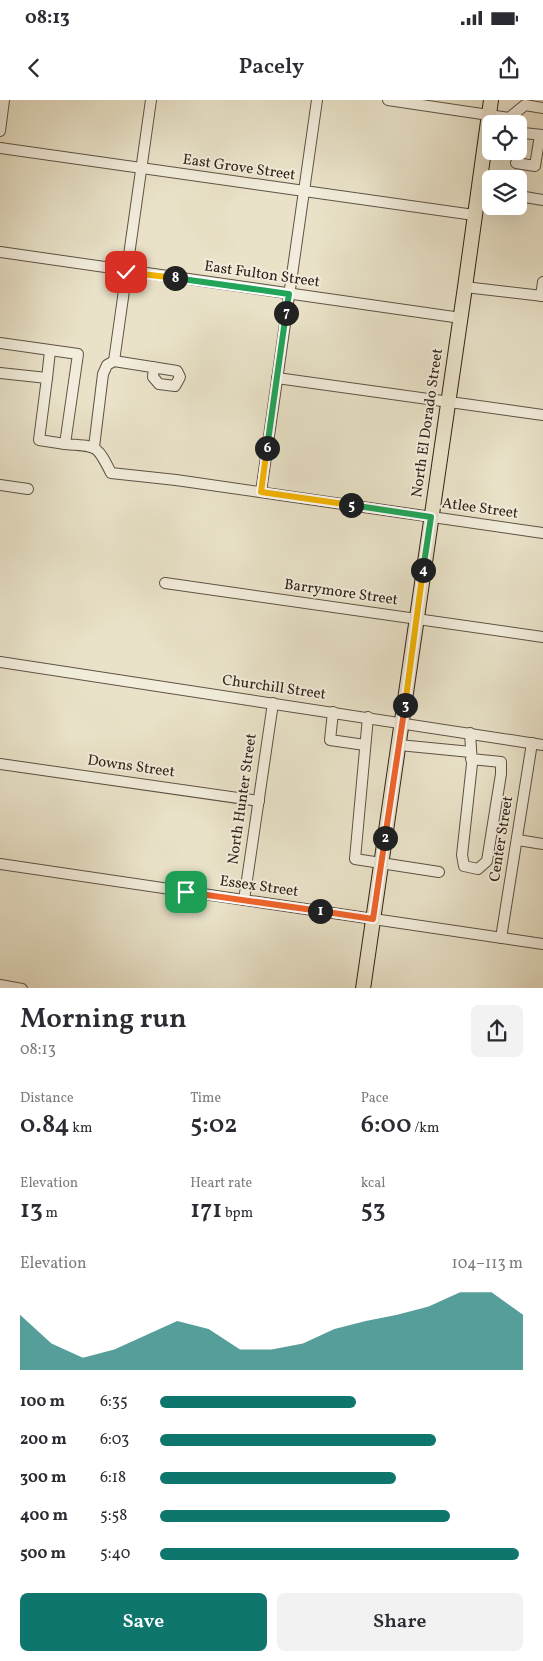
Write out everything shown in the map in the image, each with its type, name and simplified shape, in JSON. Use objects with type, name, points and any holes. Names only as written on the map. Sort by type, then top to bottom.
[{"type":"main road","name":"North El Dorado Street","points":[[486,170],[488,114],[491,100]]},
{"type":"main road","name":"North El Dorado Street","points":[[362,988],[466,287],[474,216],[482,196]]},
{"type":"street","points":[[0,131],[4,100]]},
{"type":"street","points":[[114,361],[115,342],[152,100]]},
{"type":"street","points":[[261,492],[317,100]]},
{"type":"street","points":[[388,100],[491,115]]},
{"type":"street","points":[[517,115],[525,105],[543,108]]},
{"type":"street","points":[[516,163],[535,166],[542,135],[527,133]]},
{"type":"street","name":"East Grove Street","points":[[0,148],[474,216]]},
{"type":"street","points":[[527,197],[543,200]]},
{"type":"street","name":"East Fulton Street","points":[[0,252],[126,272],[460,318]]},
{"type":"street","points":[[466,287],[542,296],[543,282]]},
{"type":"street","points":[[0,343],[78,354],[65,444]]},
{"type":"street","points":[[50,351],[39,440],[65,444],[94,447],[103,374],[107,365],[114,361],[154,367]]},
{"type":"street","points":[[0,373],[47,378]]},
{"type":"street","points":[[277,378],[543,415]]},
{"type":"street","name":"Atlee Street","points":[[94,447],[100,451],[111,473],[176,480],[543,533]]},
{"type":"street","points":[[0,485],[28,489]]},
{"type":"street","name":"Barrymore Street","points":[[165,583],[543,637]]},
{"type":"street","name":"Churchill Street","points":[[0,662],[543,745]]},
{"type":"street","name":"North Hunter Street","points":[[244,900],[273,703]]},
{"type":"street","points":[[333,712],[330,740],[365,745]]},
{"type":"street","points":[[368,717],[355,859],[439,872]]},
{"type":"street","points":[[399,745],[471,755],[501,762],[501,774],[487,861],[478,869],[464,866],[462,855],[471,755],[470,733]]},
{"type":"street","name":"Center Street","points":[[502,938],[532,743]]},
{"type":"street","name":"Downs Street","points":[[0,764],[258,801]]},
{"type":"street","points":[[518,840],[543,844]]},
{"type":"street","name":"Essex Street","points":[[0,864],[543,944]]},
{"type":"street","points":[[0,985],[22,988]]},
{"type":"route","points":[[126,272],[289,294],[261,492],[431,517],[373,919],[186,892]]}]
